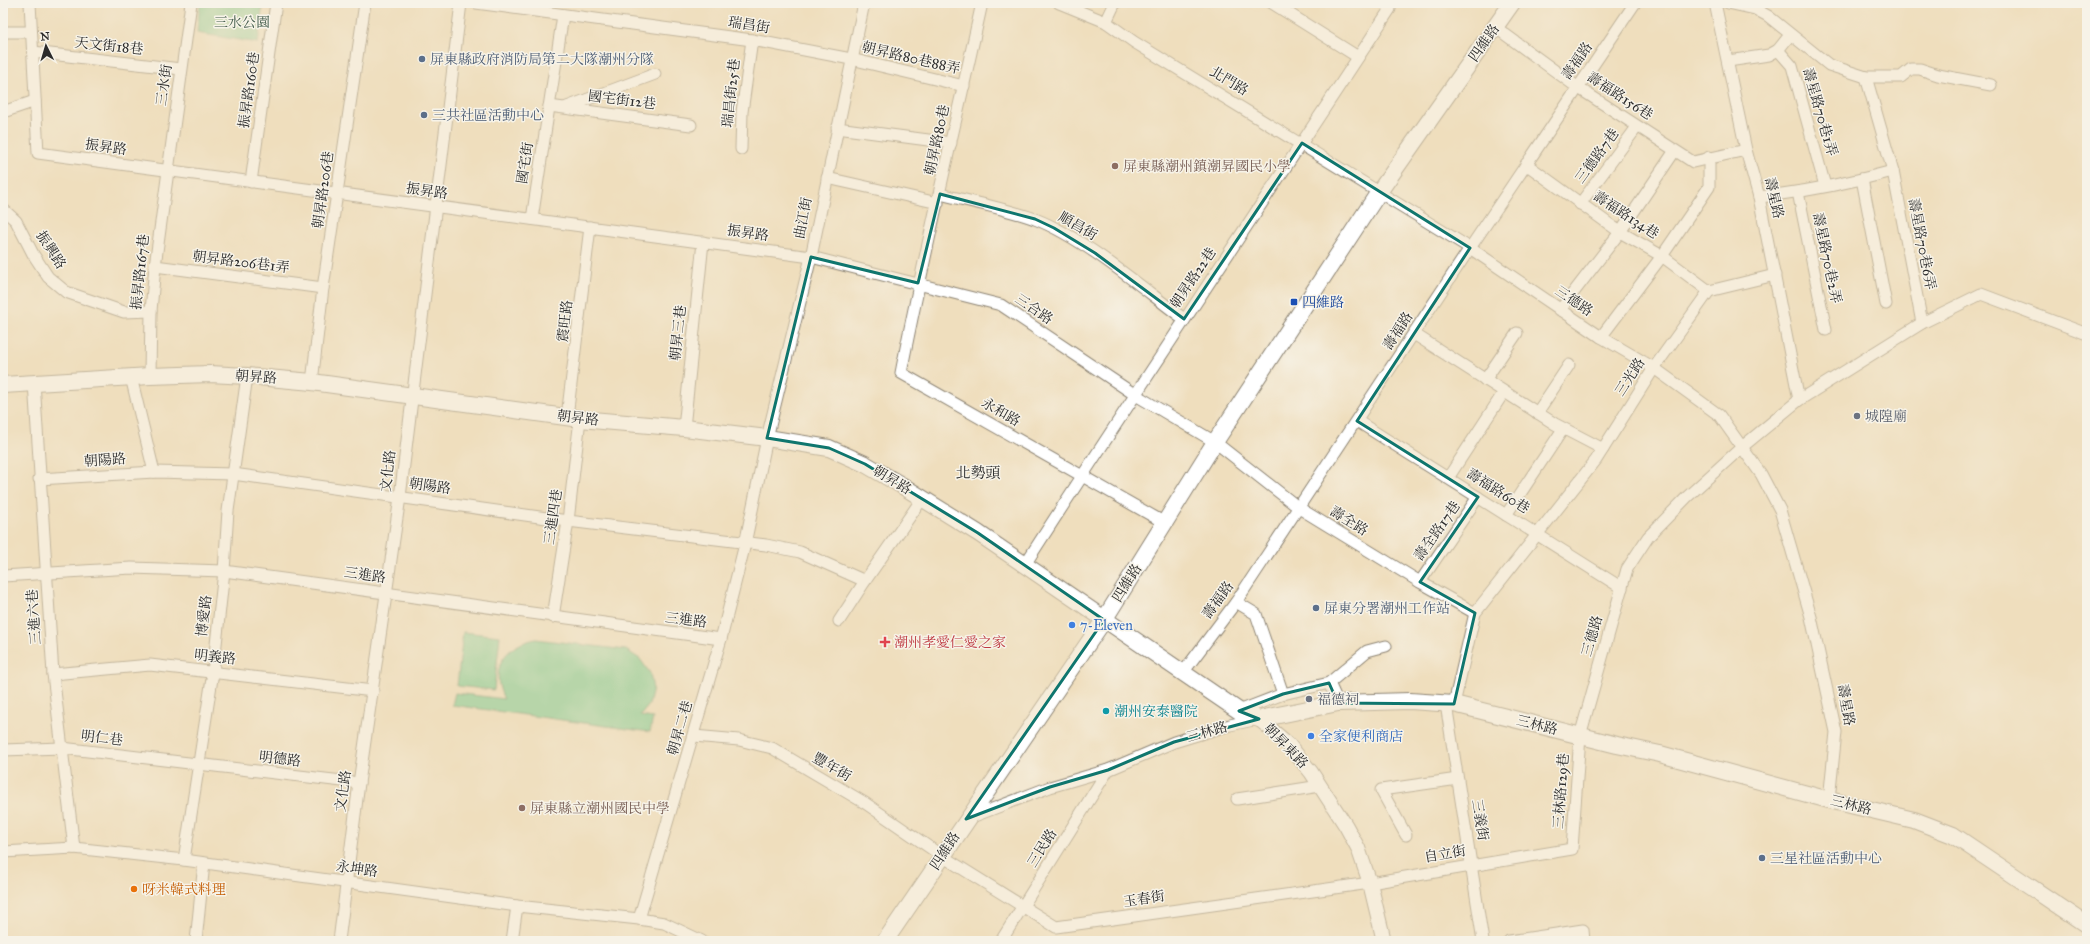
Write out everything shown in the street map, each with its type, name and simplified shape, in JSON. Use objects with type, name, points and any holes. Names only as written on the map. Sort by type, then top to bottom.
[{"type":"main road","name":"四維路","points":[[885,941],[966,819],[1104,620],[1215,442],[1379,192],[1512,3]]},
{"type":"main road","name":"朝昇路","points":[[3,384],[210,374],[247,376],[312,382],[574,418],[684,428],[767,438],[830,448],[865,464],[978,533],[1104,620]]},
{"type":"main road","name":"朝昇東路","points":[[1104,620],[1239,711],[1259,719]]},
{"type":"main road","name":"三林路","points":[[1259,719],[1338,703],[1410,701],[1450,704],[1660,754],[1829,800],[1914,820],[1953,835],[2087,925]]},
{"type":"street","points":[[3,112],[35,101],[30,3]]},
{"type":"street","name":"三水街","points":[[168,171],[191,3]]},
{"type":"street","name":"振昇路160巷","points":[[251,182],[276,3]]},
{"type":"street","name":"朝昇路206巷","points":[[312,382],[323,288],[365,3]]},
{"type":"street","name":"文化路","points":[[339,941],[359,783],[400,496],[434,208],[461,3]]},
{"type":"street","name":"瑞昌街","points":[[476,3],[752,40],[851,59]]},
{"type":"street","name":"曲江街","points":[[767,438],[811,257],[851,59],[864,3]]},
{"type":"street","name":"朝昇路80巷","points":[[918,283],[939,198],[982,3]]},
{"type":"street","name":"北門路","points":[[1059,3],[1106,22],[1134,42],[1302,143],[1379,192]]},
{"type":"street","points":[[1106,22],[1115,3]]},
{"type":"street","points":[[1272,3],[1358,57]]},
{"type":"street","name":"壽福路","points":[[1182,674],[1236,602],[1577,87],[1635,3]]},
{"type":"street","name":"壽星路","points":[[1715,3],[1746,150],[1759,197],[1798,400]]},
{"type":"street","points":[[1728,3],[1755,8],[1768,16],[1829,65],[1866,78],[1900,77],[1911,69],[1920,68],[1938,75],[1992,85]]},
{"type":"street","name":"朝昇路22巷","points":[[1024,566],[1134,394],[1390,9]]},
{"type":"street","name":"國宅街","points":[[532,219],[563,15]]},
{"type":"street","name":"壽福路156巷","points":[[1495,27],[1577,87],[1637,127],[1651,133],[1674,152],[1693,162],[1709,157],[1746,150]]},
{"type":"street","points":[[3,32],[31,32]]},
{"type":"street","points":[[1728,61],[1769,55],[1778,50],[1790,35]]},
{"type":"street","name":"瑞昌街25巷","points":[[741,149],[742,112],[752,40]]},
{"type":"street","name":"壽星路70巷1弄","points":[[1778,50],[1792,66],[1825,186]]},
{"type":"street","name":"天文街18巷","points":[[33,52],[182,69]]},
{"type":"street","name":"朝昇路80巷88弄","points":[[851,59],[964,86]]},
{"type":"street","points":[[564,108],[655,74]]},
{"type":"street","name":"壽星路70巷6弄","points":[[1866,78],[1893,171],[1922,323]]},
{"type":"street","name":"振昇路","points":[[35,101],[38,153],[434,208],[532,219],[811,257]]},
{"type":"street","name":"國宅街12巷","points":[[549,106],[691,125]]},
{"type":"street","name":"三德路7巷","points":[[1580,204],[1637,127]]},
{"type":"street","points":[[837,128],[951,144]]},
{"type":"street","points":[[1560,310],[1620,232],[1674,152]]},
{"type":"street","points":[[1601,337],[1662,256],[1708,187],[1709,157]]},
{"type":"street","name":"壽福路134巷","points":[[1526,164],[1620,232],[1662,256],[1709,291]]},
{"type":"street","name":"振昇路167巷","points":[[150,376],[151,311],[155,266],[168,171]]},
{"type":"street","points":[[1759,197],[1798,192],[1893,171]]},
{"type":"street","name":"順昌街","points":[[827,178],[1010,212],[1035,220],[1054,228],[1095,253],[1184,319]]},
{"type":"street","points":[[1862,179],[1886,304]]},
{"type":"street","name":"三德路","points":[[1379,192],[1470,248],[1601,337],[1654,368],[1719,415],[1761,474],[1780,510],[1811,617]]},
{"type":"street","name":"壽星路70巷2弄","points":[[1798,192],[1826,330]]},
{"type":"street","name":"振興路","points":[[3,209],[16,221],[33,254],[48,277],[66,292],[124,312],[151,311]]},
{"type":"street","name":"震旺路","points":[[574,418],[590,227]]},
{"type":"street","name":"朝昇三巷","points":[[684,428],[703,242]]},
{"type":"street","name":"三合路","points":[[811,257],[1001,305],[1134,394],[1215,442]]},
{"type":"street","name":"朝昇路206巷1弄","points":[[155,266],[323,288]]},
{"type":"street","points":[[1709,291],[1775,275]]},
{"type":"street","name":"永和路","points":[[918,283],[901,373],[1165,523]]},
{"type":"street","name":"三光路","points":[[1537,534],[1603,449],[1654,368],[1709,291]]},
{"type":"street","points":[[1742,447],[1798,400],[1922,323],[1981,294],[2087,334]]},
{"type":"street","points":[[1486,380],[1517,333]]},
{"type":"street","points":[[1414,334],[1563,429],[1603,449]]},
{"type":"street","points":[[1537,413],[1569,364]]},
{"type":"street","name":"博愛路","points":[[184,860],[197,765],[213,672],[224,571],[228,511],[247,376]]},
{"type":"street","points":[[131,377],[154,472]]},
{"type":"street","name":"三進六巷","points":[[34,382],[45,574],[53,674],[74,848]]},
{"type":"street","points":[[1448,478],[1504,392]]},
{"type":"street","name":"三進四巷","points":[[553,618],[568,521],[574,418]]},
{"type":"street","name":"壽福路60巷","points":[[1357,421],[1622,588]]},
{"type":"street","points":[[1506,515],[1563,429]]},
{"type":"street","name":"朝昇二巷","points":[[639,918],[694,736],[721,639],[745,544],[767,438]]},
{"type":"street","name":"壽全路","points":[[1215,442],[1299,508],[1420,582],[1475,613]]},
{"type":"street","name":"三德路","points":[[1580,736],[1627,570],[1648,536],[1687,497],[1742,447]]},
{"type":"street","name":"朝陽路","points":[[39,479],[154,472],[233,474],[745,544]]},
{"type":"street","name":"壽全路17巷","points":[[1420,582],[1478,497]]},
{"type":"street","points":[[839,621],[922,499]]},
{"type":"street","points":[[1450,704],[1475,613],[1537,534]]},
{"type":"street","points":[[745,544],[800,552],[865,581]]},
{"type":"street","name":"三進路","points":[[3,576],[138,568],[224,571],[387,593],[553,618],[721,639]]},
{"type":"street","points":[[1236,602],[1256,614],[1283,694]]},
{"type":"street","name":"壽星路","points":[[1811,617],[1836,732],[1829,800]]},
{"type":"street","points":[[1239,711],[1283,694],[1329,683],[1367,651],[1386,646]]},
{"type":"street","name":"明義路","points":[[53,674],[150,665],[373,691]]},
{"type":"street","points":[[1329,683],[1338,703]]},
{"type":"street","name":"三義街","points":[[1450,704],[1458,779],[1483,941]]},
{"type":"street","name":"三林路","points":[[966,819],[1050,787],[1108,770],[1174,742],[1230,725],[1259,719]]},
{"type":"street","name":"朝昇東路","points":[[1259,719],[1288,744],[1320,786],[1352,837],[1370,883],[1384,941]]},
{"type":"street","name":"豐年街","points":[[694,736],[739,740],[772,748],[864,803],[942,856]]},
{"type":"street","name":"三林路129巷","points":[[1572,849],[1580,736]]},
{"type":"street","name":"明仁巷","points":[[3,750],[62,748],[197,765]]},
{"type":"street","name":"明德路","points":[[197,765],[359,783]]},
{"type":"street","name":"三民路","points":[[1001,941],[1108,770]]},
{"type":"street","points":[[1406,836],[1381,790],[1458,779]]},
{"type":"street","points":[[1237,799],[1320,786]]},
{"type":"street","name":"永坤路","points":[[3,852],[74,848],[184,860],[517,906],[639,918],[664,923],[702,941]]},
{"type":"street","name":"自立街","points":[[1370,883],[1472,864],[1572,849]]},
{"type":"street","name":"玉春街","points":[[942,856],[1023,905],[1056,927],[1370,883]]},
{"type":"street","points":[[196,941],[204,863]]},
{"type":"street","points":[[512,941],[517,906]]},
{"type":"street","points":[[1509,941],[1583,936]]},
{"type":"highlighted area","points":[[1302,143],[1470,248],[1357,421],[1478,497],[1420,582],[1475,613],[1454,704],[1338,703],[1329,683],[1283,694],[1239,711],[1259,719],[1174,742],[1108,770],[1050,787],[966,819],[1104,620],[978,533],[865,464],[829,448],[767,438],[811,257],[918,283],[940,194],[1035,219],[1054,228],[1095,253],[1184,319]]},
{"type":"green space","name":"三水公園","points":[[200,3],[263,3],[258,43],[197,33]]},
{"type":"green space","points":[[463,632],[500,636],[494,690],[457,686]]},
{"type":"green space","points":[[536,639],[626,650],[640,659],[650,673],[653,689],[649,705],[640,716],[653,718],[650,732],[452,705],[455,693],[504,699],[498,678],[502,660],[515,647]]},
{"type":"place","name":"屏東縣政府消防局第二大隊潮州分隊","points":[[422,59]]},
{"type":"place","name":"三共社區活動中心","points":[[424,115]]},
{"type":"place","name":"屏東縣潮州鎮潮昇國民小學","points":[[1115,166]]},
{"type":"place","name":"四維路","points":[[1294,302]]},
{"type":"place","name":"城隍廟","points":[[1857,416]]},
{"type":"place","name":"屏東分署潮州工作站","points":[[1316,608]]},
{"type":"place","name":"7-Eleven","points":[[1072,625]]},
{"type":"place","name":"潮州孝愛仁愛之家","points":[[885,642]]},
{"type":"place","name":"福德祠","points":[[1309,699]]},
{"type":"place","name":"潮州安泰醫院","points":[[1106,711]]},
{"type":"place","name":"全家便利商店","points":[[1311,736]]},
{"type":"place","name":"屏東縣立潮州國民中學","points":[[522,808]]},
{"type":"place","name":"三星社區活動中心","points":[[1762,858]]},
{"type":"place","name":"呀米韓式料理","points":[[134,889]]},
{"type":"district","name":"北勢頭","points":[[978,473]]}]
